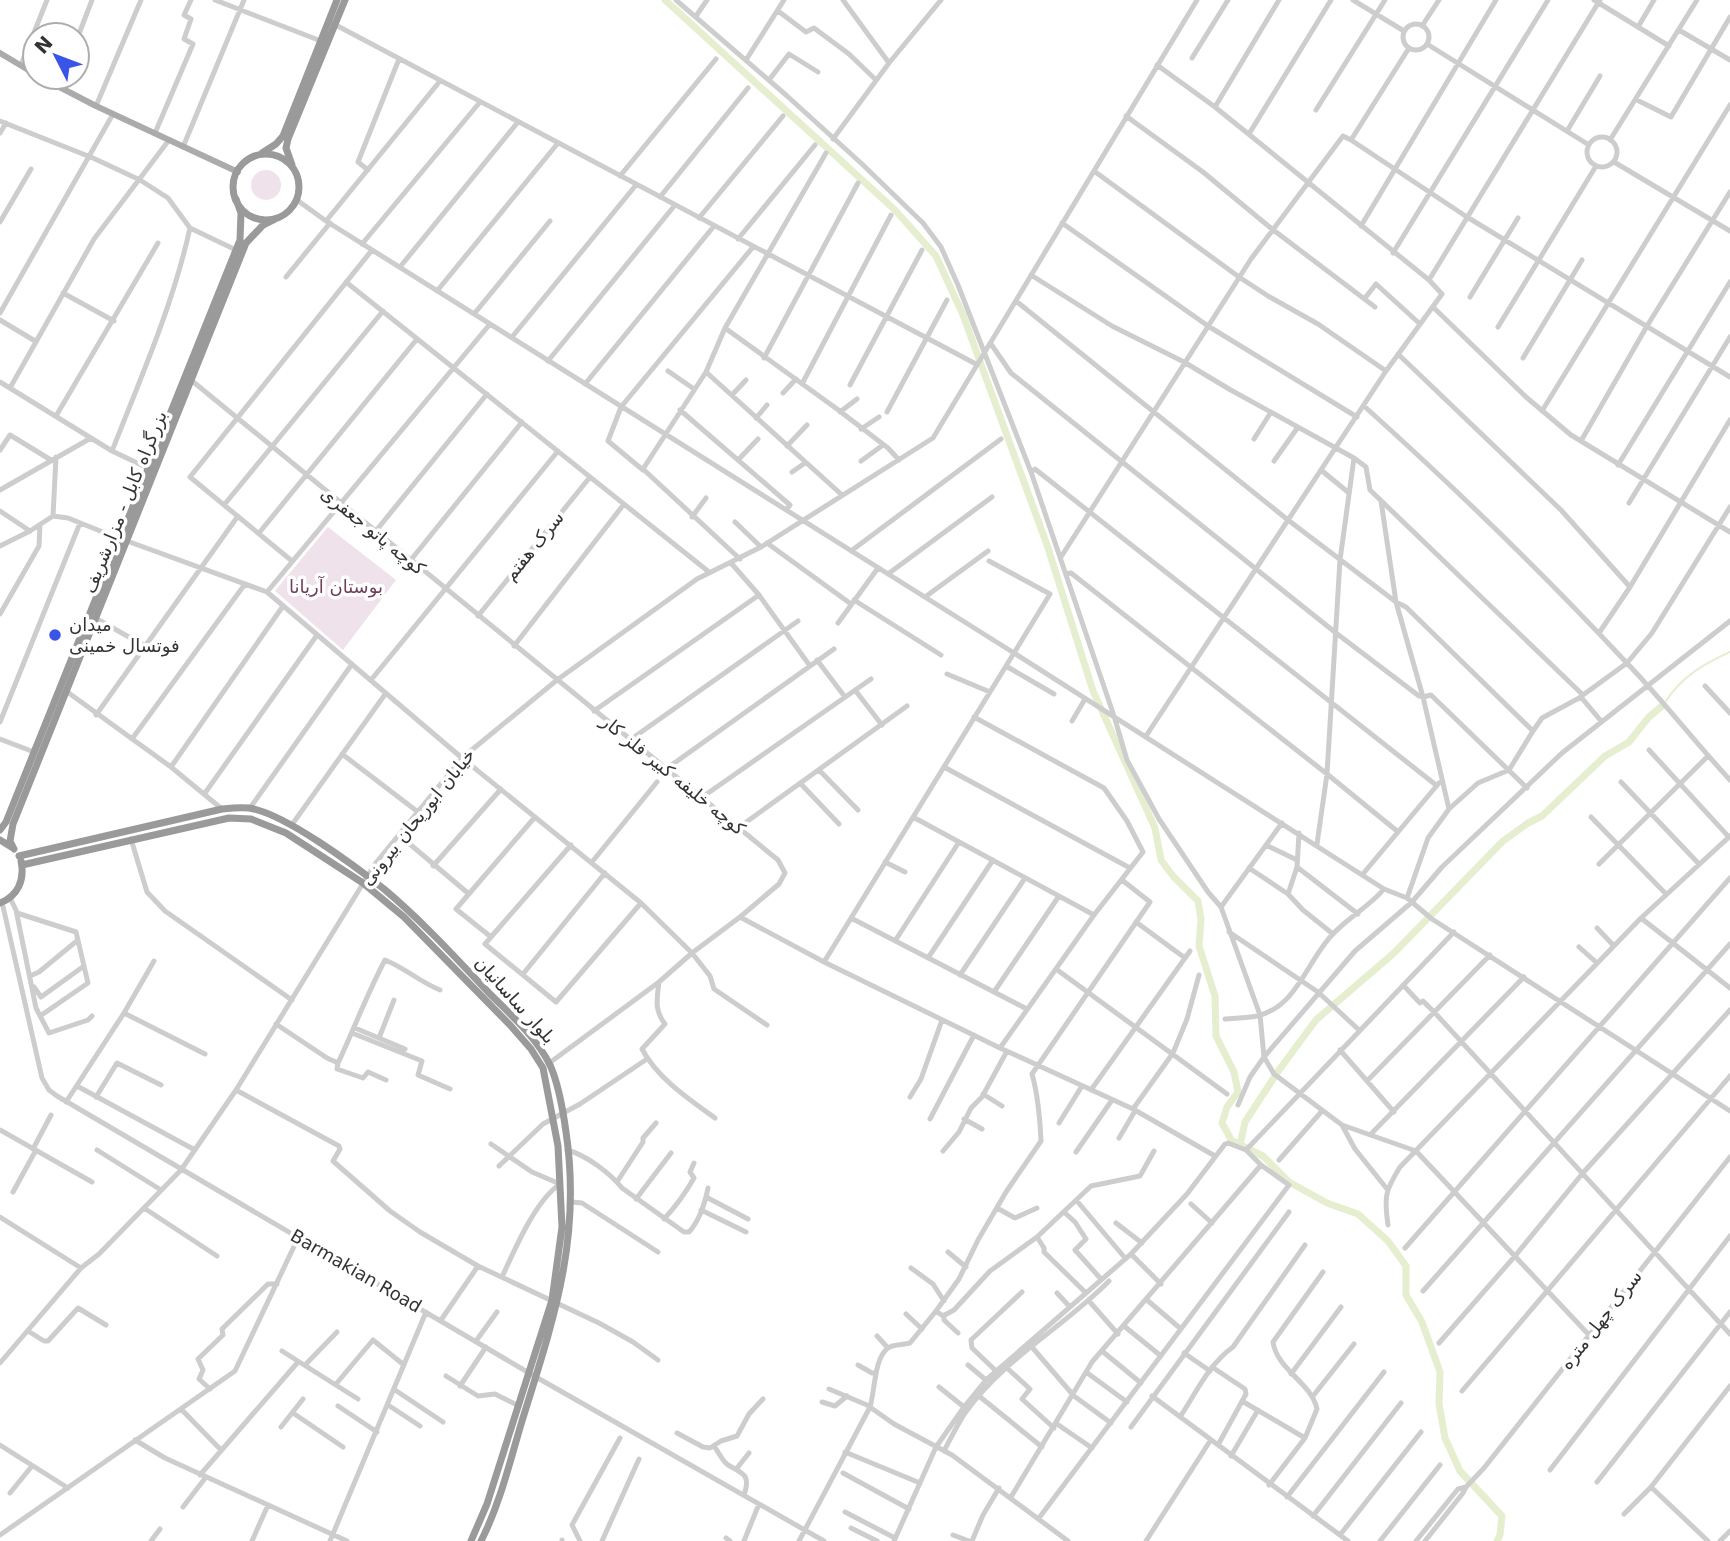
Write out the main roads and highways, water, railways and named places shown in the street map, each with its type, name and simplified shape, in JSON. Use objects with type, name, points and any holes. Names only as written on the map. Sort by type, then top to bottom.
[{"type":"highway","points":[[337,0],[332,23],[286,148],[298,178],[297,200],[292,209],[275,219],[256,219],[240,207],[236,199],[234,190],[237,172],[245,162],[276,144],[283,135],[321,41],[332,23],[345,0]]},
{"type":"highway","points":[[256,156],[277,156],[294,169]]},
{"type":"highway","name":"بزرگراه کابل - مزارشریف","points":[[152,470],[236,250],[242,226],[236,199]]},
{"type":"highway","name":"بزرگراه کابل - مزارشریف","points":[[0,830],[6,822],[246,243],[263,225],[275,219]]},
{"type":"highway","name":"بزرگراه کابل - مزارشریف","points":[[13,849],[10,841],[13,824],[123,540]]},
{"type":"highway","name":"بلوار ساسانیان","points":[[19,856],[222,809],[250,808],[291,826],[365,879],[510,1025],[546,1066],[563,1114],[569,1150],[572,1202],[567,1250],[503,1482],[481,1541]]},
{"type":"highway","name":"بلوار ساسانیان","points":[[22,865],[229,818],[251,819],[286,833],[365,879]]},
{"type":"highway","points":[[0,841],[13,849],[22,865],[22,879],[10,898],[1,903]]},
{"type":"highway","name":"بلوار ساسانیان","points":[[546,1066],[558,1146],[562,1227],[555,1301]]},
{"type":"highway","name":"بلوار ساسانیان","points":[[471,1541],[487,1504],[519,1406],[533,1375]]},
{"type":"main road","points":[[0,53],[21,65]]},
{"type":"main road","points":[[66,91],[237,172]]},
{"type":"waterway","points":[[665,0],[895,210],[936,256],[963,315],[1047,545],[1093,691],[1155,828],[1161,860],[1198,901],[1201,919],[1199,946],[1215,996],[1216,1036],[1234,1072],[1238,1092],[1227,1107],[1222,1123],[1232,1141],[1263,1156],[1289,1182],[1327,1203],[1358,1214],[1388,1241],[1406,1266],[1406,1295],[1422,1322],[1440,1372],[1439,1404],[1445,1438],[1460,1471],[1502,1516],[1497,1541]]},
{"type":"waterway","points":[[1666,701],[1679,684],[1694,672],[1730,652]]},
{"type":"waterway","points":[[1240,1145],[1245,1122],[1316,1020],[1394,953],[1503,841],[1542,816],[1605,756],[1629,742],[1648,718],[1662,706]]},
{"type":"place","name":"میدان فوتسال خمینی","points":[[55,635]]},
{"type":"park label","name":"بوستان آریانا","points":[[336,587]]}]
